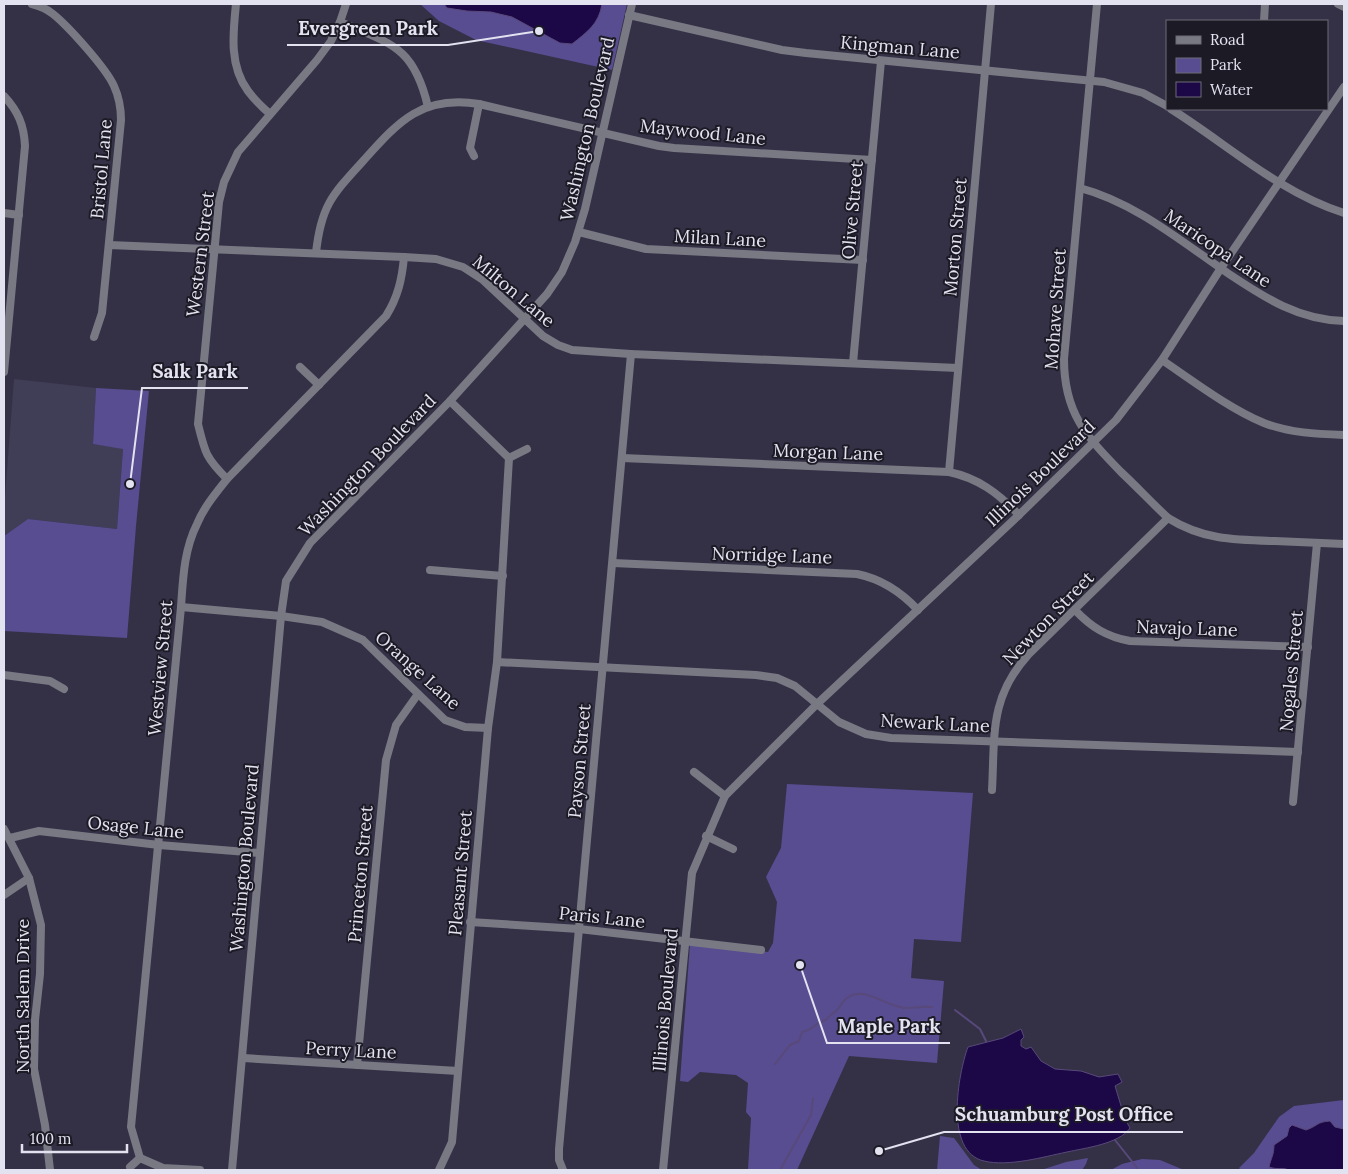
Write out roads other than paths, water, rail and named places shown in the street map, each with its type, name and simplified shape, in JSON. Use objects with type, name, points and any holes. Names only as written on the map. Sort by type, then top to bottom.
[{"type":"street","name":"Bristol Lane","points":[[32,4],[46,10],[62,22],[107,74],[119,101],[121,120],[102,313],[94,337]]},
{"type":"street","points":[[236,4],[233,46],[235,62],[245,87],[270,114]]},
{"type":"street","name":"Western Street","points":[[227,479],[211,462],[205,452],[198,424],[219,202],[224,182],[238,152],[331,41],[346,4]]},
{"type":"street","name":"Washington Boulevard","points":[[232,1170],[259,853],[281,616],[286,581],[310,543],[450,401],[525,320],[547,294],[562,272],[579,232],[632,4]]},
{"type":"street","name":"Morton Street","points":[[949,472],[992,4]]},
{"type":"street","name":"Mohave Street","points":[[1097,4],[1064,371],[1066,392],[1074,413],[1093,443],[1168,518],[1184,528],[1219,538],[1344,544]]},
{"type":"street","points":[[1264,4],[1264,20]]},
{"type":"street","points":[[1338,4],[1344,7]]},
{"type":"street","name":"Kingman Lane","points":[[630,15],[782,50],[1090,80],[1130,88],[1166,106]]},
{"type":"street","points":[[340,22],[388,43],[404,54],[420,76],[428,107]]},
{"type":"street","name":"Olive Street","points":[[853,363],[881,60]]},
{"type":"street","name":"Illinois Boulevard","points":[[664,1170],[692,873],[706,836],[725,796],[817,704],[1019,515],[1126,408],[1162,360],[1221,268],[1344,87]]},
{"type":"street","points":[[4,96],[18,114],[24,133],[19,215],[5,335],[4,372]]},
{"type":"street","name":"Maywood Lane","points":[[316,253],[321,222],[328,204],[337,191],[394,127],[408,116],[428,107],[453,102],[479,104],[659,146],[691,150],[872,160]]},
{"type":"street","points":[[474,156],[470,148],[479,104]]},
{"type":"street","points":[[1172,110],[1279,182],[1313,202],[1344,213]]},
{"type":"street","name":"Maricopa Lane","points":[[1080,188],[1102,194],[1129,207],[1262,296],[1290,310],[1312,317],[1344,321]]},
{"type":"street","points":[[4,213],[19,215]]},
{"type":"street","name":"Milan Lane","points":[[579,232],[646,249],[863,260]]},
{"type":"street","name":"Milton Lane","points":[[109,245],[441,260],[463,267],[483,280],[543,336],[567,349],[631,354],[958,368]]},
{"type":"street","name":"Westview Street","points":[[140,1158],[131,1127],[183,574],[188,548],[200,517],[227,479],[386,316],[397,295],[404,257]]},
{"type":"street","name":"Payson Street","points":[[563,1170],[559,1160],[559,1149],[631,354]]},
{"type":"street","points":[[1162,360],[1233,406],[1265,423],[1302,432],[1344,434]]},
{"type":"street","points":[[300,367],[319,385]]},
{"type":"street","points":[[450,401],[509,458],[526,448]]},
{"type":"street","name":"Pleasant Street","points":[[439,1170],[452,1142],[488,728],[497,662],[509,458]]},
{"type":"street","name":"Morgan Lane","points":[[622,458],[949,472],[970,478],[986,486],[1005,500],[1019,515]]},
{"type":"street","name":"Newton Street","points":[[992,790],[998,709],[1003,692],[1014,670],[1168,518]]},
{"type":"street","name":"Nogales Street","points":[[1293,802],[1317,543]]},
{"type":"street","name":"Norridge Lane","points":[[613,563],[857,574],[889,585],[918,610]]},
{"type":"street","points":[[430,570],[503,576]]},
{"type":"street","name":"Orange Lane","points":[[181,607],[281,616],[322,622],[363,640],[445,720],[465,727],[488,728]]},
{"type":"street","name":"Navajo Lane","points":[[1075,610],[1100,632],[1130,641],[1308,647]]},
{"type":"street","name":"Newark Lane","points":[[497,662],[756,675],[776,678],[795,686],[839,722],[866,734],[891,738],[1298,752]]},
{"type":"street","points":[[4,675],[50,681],[64,689]]},
{"type":"street","name":"Princeton Street","points":[[357,1065],[386,760],[396,725],[418,694]]},
{"type":"street","points":[[694,772],[725,796]]},
{"type":"street","name":"North Salem Drive","points":[[4,829],[29,878],[41,925],[34,1069],[45,1125],[50,1170]]},
{"type":"street","name":"Osage Lane","points":[[10,838],[39,831],[159,845],[259,853]]},
{"type":"street","points":[[706,836],[733,849]]},
{"type":"street","points":[[4,895],[29,878]]},
{"type":"street","name":"Paris Lane","points":[[470,922],[579,930],[760,950]]},
{"type":"street","name":"Perry Lane","points":[[243,1058],[458,1071]]},
{"type":"street","points":[[130,1167],[140,1158],[163,1168],[200,1170]]},
{"type":"water","points":[[444,4],[602,4],[595,22],[572,44],[560,43],[512,17],[491,12],[447,8]]},
{"type":"water","points":[[1021,1029],[1024,1037],[1021,1040],[1021,1046],[1026,1049],[1031,1047],[1041,1061],[1055,1069],[1081,1071],[1099,1077],[1118,1074],[1122,1082],[1115,1086],[1125,1119],[1130,1128],[1118,1138],[1101,1145],[1026,1161],[993,1163],[971,1155],[963,1143],[957,1111],[961,1075],[968,1047],[1003,1038]]},
{"type":"water","points":[[1330,1121],[1335,1127],[1344,1129],[1344,1170],[1289,1170],[1269,1167],[1274,1145],[1287,1136],[1292,1125],[1306,1130],[1319,1123]]},
{"type":"waterway","points":[[775,1064],[790,1045],[799,1041],[802,1032],[826,1020],[845,999],[854,995],[868,995],[905,1008],[932,1007]]},
{"type":"waterway","points":[[955,1010],[980,1029],[986,1041]]},
{"type":"waterway","points":[[780,1170],[811,1115],[813,1099]]},
{"type":"waterway","points":[[1115,1140],[1138,1169]]},
{"type":"place","name":"Evergreen Park","points":[[539,31]]},
{"type":"place","name":"Salk Park","points":[[130,484]]},
{"type":"place","name":"Maple Park","points":[[800,965]]},
{"type":"place","name":"Schuamburg Post Office","points":[[879,1151]]}]
